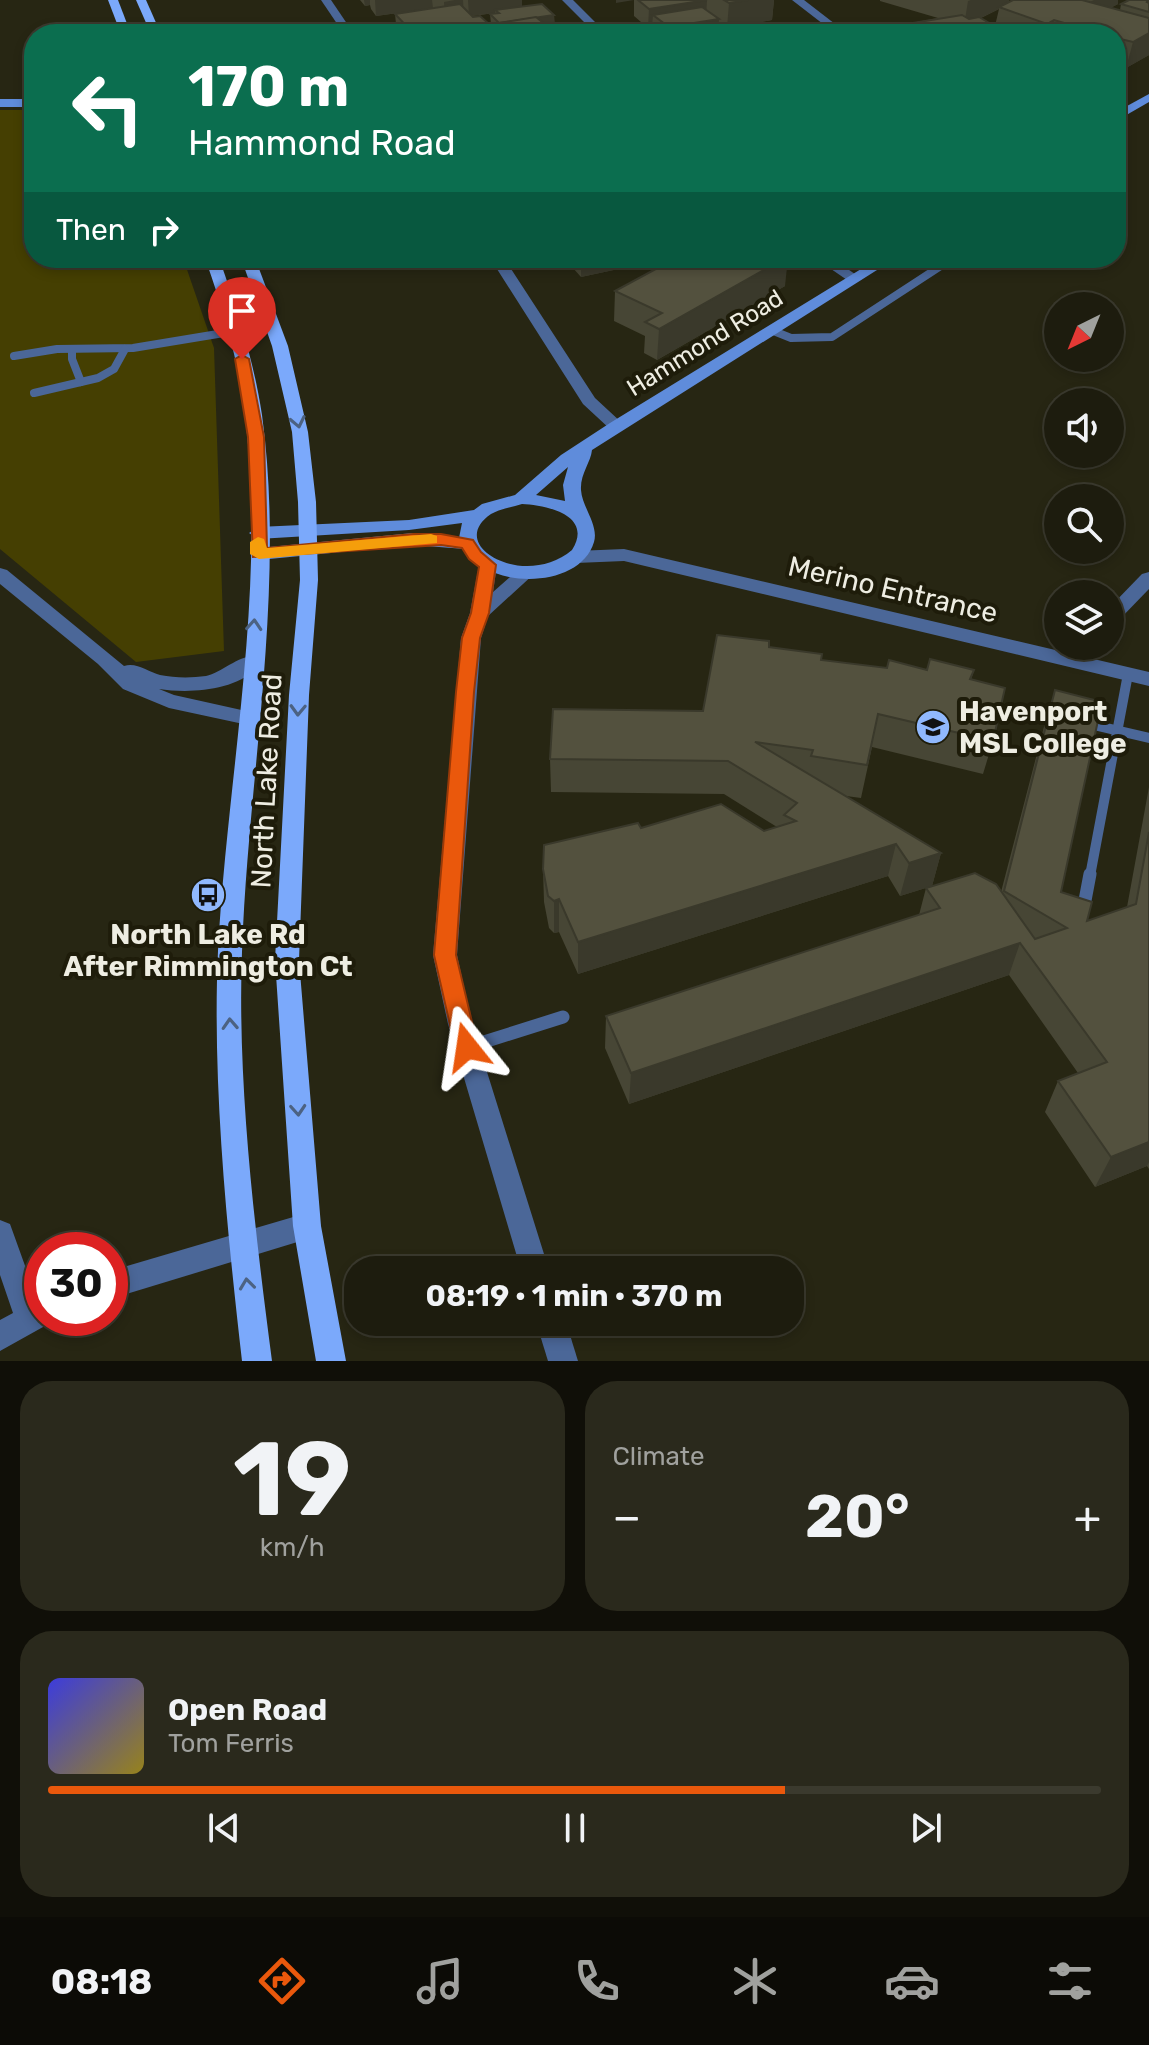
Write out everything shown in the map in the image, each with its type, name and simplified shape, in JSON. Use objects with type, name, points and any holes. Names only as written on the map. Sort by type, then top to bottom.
[{"type":"main road","points":[[113,0],[122,24]]},
{"type":"main road","points":[[141,0],[152,24]]},
{"type":"main road","points":[[1126,111],[1149,97]]},
{"type":"main road","points":[[0,103],[24,103]]},
{"type":"main road","name":"North Lake Road","points":[[215,268],[236,331],[256,437],[258,543],[229,1005],[242,1244],[257,1361]]},
{"type":"main road","name":"North Lake Road","points":[[252,268],[280,346],[300,432],[308,540],[309,580],[299,695],[287,960],[307,1226],[331,1361]]},
{"type":"main road","name":"Hammond Road","points":[[521,499],[567,459],[616,426],[873,268]]},
{"type":"main road","name":"Hammond Road","points":[[584,525],[570,489],[572,474],[590,446]]},
{"type":"main road","points":[[308,540],[478,515],[497,504],[521,499],[555,503],[584,525],[585,545],[576,557],[554,568],[526,573],[488,565],[475,555],[468,544],[467,533],[478,515]]},
{"type":"main road","points":[[258,543],[413,539],[468,544]]},
{"type":"street","points":[[326,0],[342,24]]},
{"type":"street","points":[[567,0],[592,24]]},
{"type":"street","points":[[797,0],[829,24]]},
{"type":"street","points":[[503,268],[589,401],[616,426]]},
{"type":"street","points":[[834,268],[855,279]]},
{"type":"street","name":"Merino Entrance","points":[[584,525],[624,555]]},
{"type":"street","name":"Merino Entrance","points":[[576,557],[624,555],[1149,679]]},
{"type":"street","points":[[488,565],[480,613],[471,638],[465,692],[445,955],[467,1047],[531,1256]]},
{"type":"street","points":[[480,613],[526,573]]},
{"type":"street","points":[[0,574],[105,659],[130,684],[169,701],[248,718]]},
{"type":"street","points":[[1124,604],[1149,578]]},
{"type":"street","points":[[105,659],[142,677],[189,686],[210,684],[233,676],[252,662]]},
{"type":"street","points":[[1100,667],[1101,660]]},
{"type":"street","points":[[128,1279],[307,1226]]},
{"type":"street","points":[[0,1234],[24,1288]]},
{"type":"street","points":[[0,1336],[24,1322]]},
{"type":"street","points":[[555,1336],[563,1361]]},
{"type":"lane","points":[[771,330],[791,338],[832,337],[938,268]]},
{"type":"lane","points":[[14,356],[72,349],[125,349],[236,331]]},
{"type":"lane","points":[[72,349],[72,359],[81,382]]},
{"type":"lane","points":[[34,393],[98,378],[114,369],[125,349]]},
{"type":"lane","points":[[1081,919],[1128,674]]},
{"type":"lane","points":[[1073,720],[1149,738]]},
{"type":"lane","points":[[467,1047],[563,1017]]},
{"type":"shaded area","points":[[0,110],[24,110],[24,268],[186,268],[214,348],[224,651],[136,662],[0,549]]},
{"type":"building","points":[[638,0],[707,0],[649,9]]},
{"type":"building","points":[[1013,0],[1082,0],[1149,18],[1149,33],[1133,42],[1126,40],[1126,24],[1068,24],[1054,20],[1047,24],[999,7]]},
{"type":"building","points":[[1129,0],[1149,0],[1149,12],[1121,4]]},
{"type":"building","points":[[460,4],[473,17],[480,16],[489,24],[404,24],[395,14]]},
{"type":"building","points":[[542,4],[554,15],[499,23],[490,14],[499,13],[495,10]]},
{"type":"building","points":[[702,7],[719,19],[665,24],[653,15]]},
{"type":"building","points":[[962,15],[969,19],[979,17],[991,24],[906,24]]},
{"type":"building","points":[[536,17],[545,24],[492,24]]},
{"type":"building","points":[[658,268],[767,268],[659,329],[645,322],[662,313],[615,291]]},
{"type":"building","points":[[717,635],[769,641],[769,647],[822,654],[821,660],[887,668],[889,660],[927,670],[930,659],[974,670],[970,679],[1005,688],[993,741],[878,714],[867,765],[811,756],[813,750],[755,742],[941,853],[909,863],[896,844],[578,942],[559,899],[554,901],[548,896],[543,869],[544,845],[638,823],[641,828],[721,804],[764,831],[796,821],[784,815],[797,803],[728,761],[550,759],[553,709],[703,711]]},
{"type":"building","points":[[1055,690],[1102,702],[1061,892],[1092,902],[1087,921],[1136,904],[1149,832],[1149,1142],[1111,1157],[1058,1081],[1107,1062],[1020,943],[631,1073],[606,1016],[940,908],[926,888],[975,873],[996,884],[1035,939],[1067,928],[1004,891]]},
{"type":"slow traffic","points":[[258,542],[259,554],[431,539]]},
{"type":"place","name":"Havenport MSL College","points":[[933,727]]},
{"type":"place","name":"North Lake Rd After Rimmington Ct","points":[[208,895]]},
{"type":"route","points":[[242,359],[256,437],[259,554],[441,539],[468,544],[475,555],[488,565],[480,613],[471,638],[465,692],[445,955],[467,1047]]}]
